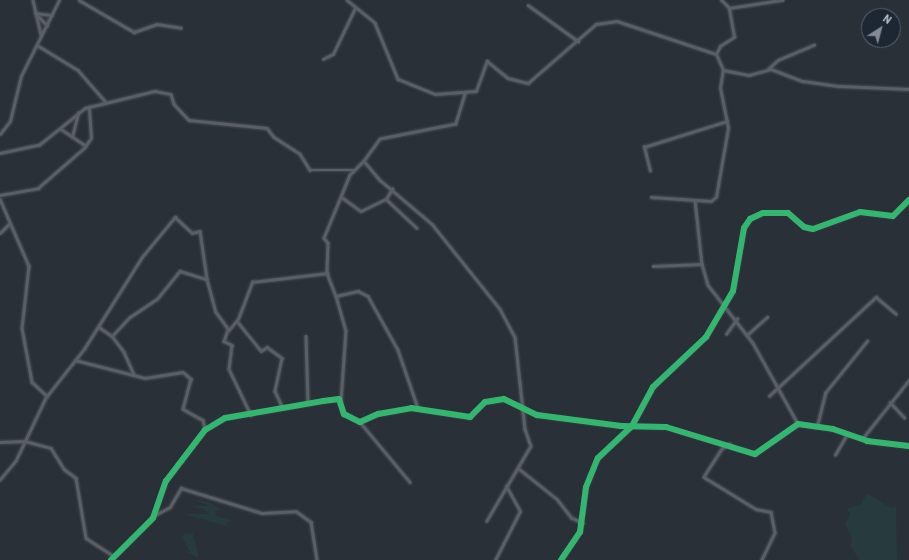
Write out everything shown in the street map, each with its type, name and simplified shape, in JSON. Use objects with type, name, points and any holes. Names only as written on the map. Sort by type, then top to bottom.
[{"type":"street","points":[[33,0],[35,14],[41,34]]},
{"type":"street","points":[[0,134],[10,121],[21,76],[59,0]]},
{"type":"street","points":[[80,0],[134,32],[165,24],[181,28]]},
{"type":"street","points":[[347,0],[375,23],[398,79],[429,93],[465,94],[480,87],[487,61],[508,78],[528,83],[596,24],[617,22],[716,54],[723,70],[720,88],[727,121],[725,159],[716,197],[695,200],[651,197]]},
{"type":"street","points":[[716,54],[720,46],[734,37],[729,8],[721,0]]},
{"type":"street","points":[[729,8],[782,0]]},
{"type":"street","points":[[528,5],[578,41]]},
{"type":"street","points":[[323,58],[333,54],[355,8]]},
{"type":"street","points":[[35,14],[52,15]]},
{"type":"street","points":[[35,14],[47,25]]},
{"type":"street","points":[[723,70],[749,75],[768,69],[778,60],[814,45]]},
{"type":"street","points":[[37,46],[78,70],[105,101]]},
{"type":"street","points":[[768,69],[803,81],[840,86],[909,90]]},
{"type":"street","points":[[0,153],[39,145],[61,129],[80,111],[105,101],[166,92],[189,120],[267,128],[274,137],[300,154],[310,170],[354,170]]},
{"type":"street","points":[[410,482],[360,422],[344,414],[341,401],[346,330],[336,296],[327,273],[328,243],[324,238],[343,198],[354,170],[364,161],[380,139],[456,124],[465,94]]},
{"type":"street","points":[[0,195],[38,188],[86,146],[91,138],[89,107]]},
{"type":"street","points":[[72,137],[80,111]]},
{"type":"street","points":[[650,171],[644,147],[727,121]]},
{"type":"street","points":[[61,129],[86,146]]},
{"type":"street","points":[[364,161],[392,189],[423,214],[500,309],[515,337],[524,409],[531,446],[506,486],[487,521]]},
{"type":"street","points":[[343,198],[360,211],[386,199],[392,189]]},
{"type":"street","points":[[0,199],[30,272],[21,314],[32,382],[47,396]]},
{"type":"street","points":[[386,199],[417,228]]},
{"type":"street","points":[[695,200],[702,264],[708,285],[737,319],[747,334],[780,388],[798,424]]},
{"type":"street","points":[[561,560],[583,523],[591,470],[598,458],[632,426],[648,393],[706,337],[735,288],[744,228],[755,216],[788,213],[804,227],[813,229],[860,212],[893,216],[909,200]]},
{"type":"street","points":[[0,480],[16,461],[47,396],[99,327],[124,283],[175,218],[192,233],[200,231],[207,279],[216,312],[229,330]]},
{"type":"street","points":[[0,233],[9,224]]},
{"type":"street","points":[[653,266],[702,264]]},
{"type":"street","points":[[112,336],[130,317],[157,299],[180,271],[207,279]]},
{"type":"street","points":[[283,408],[275,391],[282,358],[267,346],[261,351],[237,325],[238,319],[252,282],[327,273]]},
{"type":"street","points":[[336,296],[358,291],[368,296],[398,350],[418,408]]},
{"type":"street","points":[[769,396],[780,388],[876,297],[896,314]]},
{"type":"street","points":[[747,334],[767,317]]},
{"type":"street","points":[[238,319],[229,330],[224,341],[232,345],[229,369],[251,415]]},
{"type":"street","points":[[726,334],[737,319]]},
{"type":"street","points":[[99,327],[112,336],[126,355],[134,374]]},
{"type":"street","points":[[306,336],[308,404]]},
{"type":"street","points":[[818,426],[825,393],[832,381],[867,340]]},
{"type":"street","points":[[75,360],[134,374],[147,379],[183,372],[191,379],[183,409],[203,420],[205,430]]},
{"type":"street","points":[[862,439],[909,380]]},
{"type":"street","points":[[360,422],[378,414],[418,408],[470,417],[485,402],[497,398],[545,416],[632,426],[666,427],[730,444],[759,454],[798,424],[818,426],[862,439],[909,446]]},
{"type":"street","points":[[155,515],[166,481],[205,430],[225,418],[251,415],[308,404],[341,401]]},
{"type":"street","points":[[890,402],[904,417]]},
{"type":"street","points":[[834,455],[846,434]]},
{"type":"street","points":[[0,442],[25,441],[47,445],[64,469],[76,477],[86,538],[114,556]]},
{"type":"street","points":[[730,444],[722,449],[704,477],[756,509],[771,512],[775,533],[762,560]]},
{"type":"street","points":[[518,468],[557,499],[572,518],[583,523]]},
{"type":"street","points":[[495,560],[520,511],[506,486]]},
{"type":"street","points":[[111,560],[155,515],[171,506],[181,488],[262,514],[296,511],[311,522],[317,560]]},
{"type":"green space","points":[[867,493],[891,508],[896,506],[897,560],[860,560],[850,546],[852,538],[845,524],[850,514],[847,509],[861,504]]},
{"type":"green space","points":[[189,498],[211,503],[221,510],[215,511],[216,516],[231,520],[226,524],[230,527],[183,514],[209,514],[204,509],[189,506],[210,506]]},
{"type":"green space","points":[[185,533],[193,534],[199,558],[184,551],[190,552],[182,537]]},
{"type":"cycle path","points":[[561,560],[580,532],[586,487],[598,458],[632,426],[653,387],[706,337],[733,291],[744,228],[750,219],[763,213],[788,213],[804,227],[813,229],[860,212],[893,216],[909,200]]},
{"type":"cycle path","points":[[111,560],[153,518],[166,481],[205,430],[225,418],[323,401],[339,399],[344,414],[360,422],[378,414],[411,408],[470,417],[485,402],[504,399],[537,415],[621,426],[666,427],[755,454],[798,424],[833,429],[867,441],[909,446]]}]
